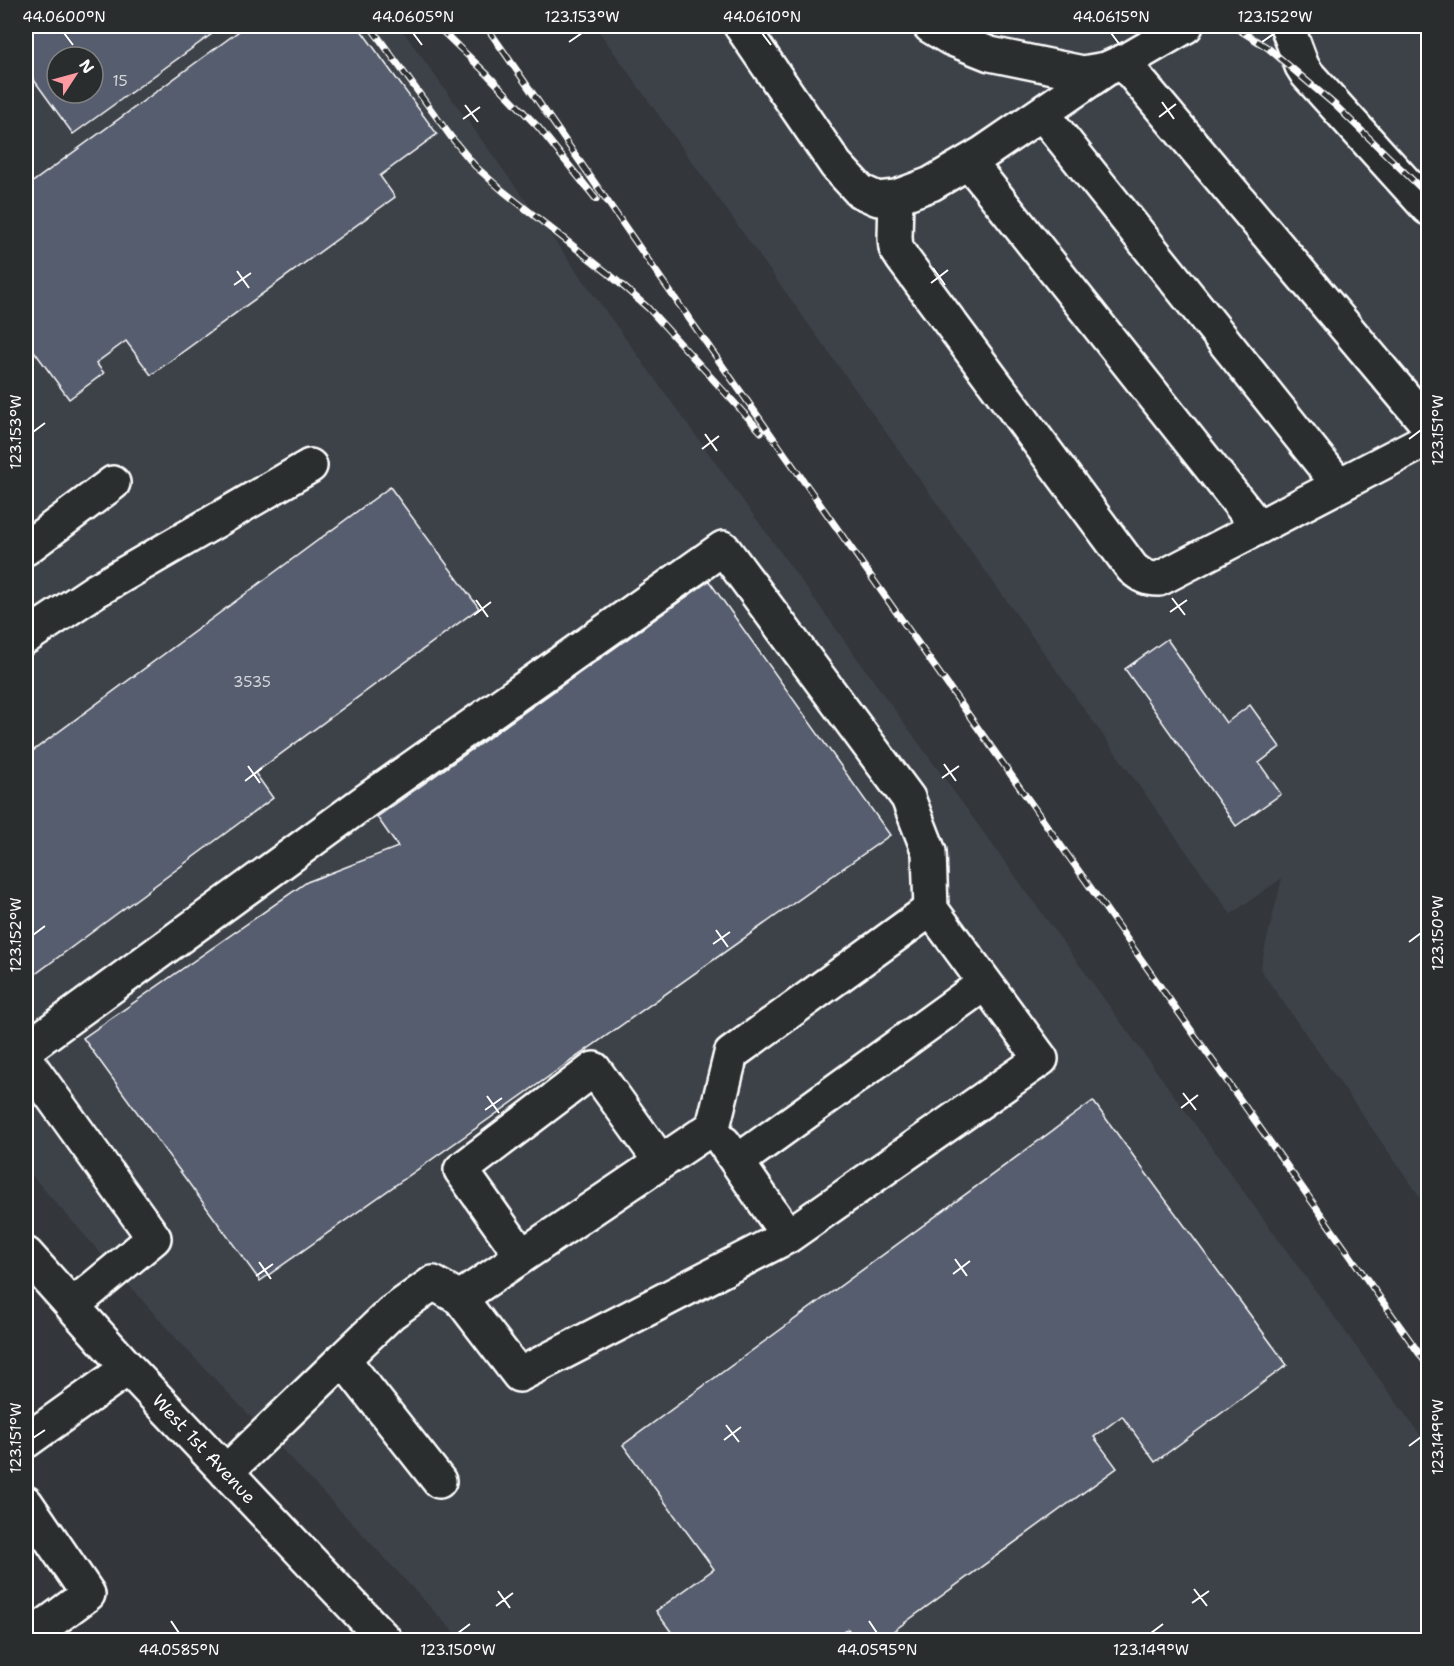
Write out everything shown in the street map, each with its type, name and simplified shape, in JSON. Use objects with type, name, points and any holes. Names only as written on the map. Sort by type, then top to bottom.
[{"type":"street","points":[[741,26],[836,165],[860,191],[878,199],[896,198],[931,184],[969,162],[1114,65],[1186,26]]},
{"type":"street","points":[[930,26],[950,38],[990,54],[1083,73],[1114,65]]},
{"type":"street","points":[[1287,26],[1307,74],[1428,208]]},
{"type":"street","points":[[1114,65],[1428,425]]},
{"type":"street","points":[[1042,113],[1339,485]]},
{"type":"street","points":[[969,162],[1258,527]]},
{"type":"street","points":[[896,198],[896,248],[903,259],[1132,568],[1140,575],[1149,579],[1159,579],[1428,439]]},
{"type":"street","points":[[26,637],[95,591],[310,465]]},
{"type":"street","points":[[26,548],[113,483]]},
{"type":"street","points":[[26,1049],[368,800],[723,548],[909,798],[929,852],[931,909],[1041,1059],[788,1236],[519,1375],[460,1298],[433,1283],[391,1313],[226,1472]]},
{"type":"street","points":[[460,1298],[713,1127],[731,1054],[931,909]]},
{"type":"street","points":[[737,1162],[985,983]]},
{"type":"street","points":[[26,1060],[154,1238],[72,1306]]},
{"type":"street","points":[[522,1256],[461,1170],[594,1069],[661,1162]]},
{"type":"street","points":[[713,1127],[788,1236]]},
{"type":"street","name":"West 1st Avenue","points":[[26,1254],[128,1368],[385,1641]]},
{"type":"street","points":[[343,1359],[439,1480]]},
{"type":"street","points":[[26,1442],[128,1368]]},
{"type":"street","points":[[26,1640],[88,1594],[31,1523]]},
{"type":"shaded area","points":[[26,26],[399,26],[1428,1446],[1428,1640],[461,1640],[173,1335],[26,1169]]},
{"type":"shaded area","points":[[595,26],[1428,26],[1428,1208],[1260,969],[1282,878],[1231,914]]},
{"type":"building","points":[[26,26],[223,26],[73,134],[52,105],[105,105],[105,45],[45,45],[45,95],[26,69]]},
{"type":"building","points":[[246,26],[358,26],[437,134],[380,176],[395,197],[151,375],[126,341],[96,363],[104,373],[69,399],[26,340],[26,277],[30,274],[26,267],[26,187]]},
{"type":"building","points":[[390,487],[479,608],[255,773],[273,798],[26,981],[26,756]]},
{"type":"building","points":[[709,581],[890,835],[260,1281],[83,1038],[307,882],[398,847],[377,817]]},
{"type":"building","points":[[1167,639],[1226,723],[1250,705],[1280,747],[1259,763],[1281,794],[1236,826],[1125,669]]},
{"type":"building","points":[[1093,1101],[1287,1365],[1155,1462],[1122,1416],[1094,1437],[1117,1468],[881,1640],[856,1640],[848,1629],[833,1640],[677,1640],[656,1611],[714,1569],[623,1445]]},
{"type":"railway","points":[[370,26],[475,166],[648,308],[761,432]]},
{"type":"railway","points":[[437,26],[539,128],[596,199]]},
{"type":"railway","points":[[486,26],[664,283],[1428,1366]]},
{"type":"railway","points":[[1233,26],[1268,48],[1335,105],[1428,195]]}]
